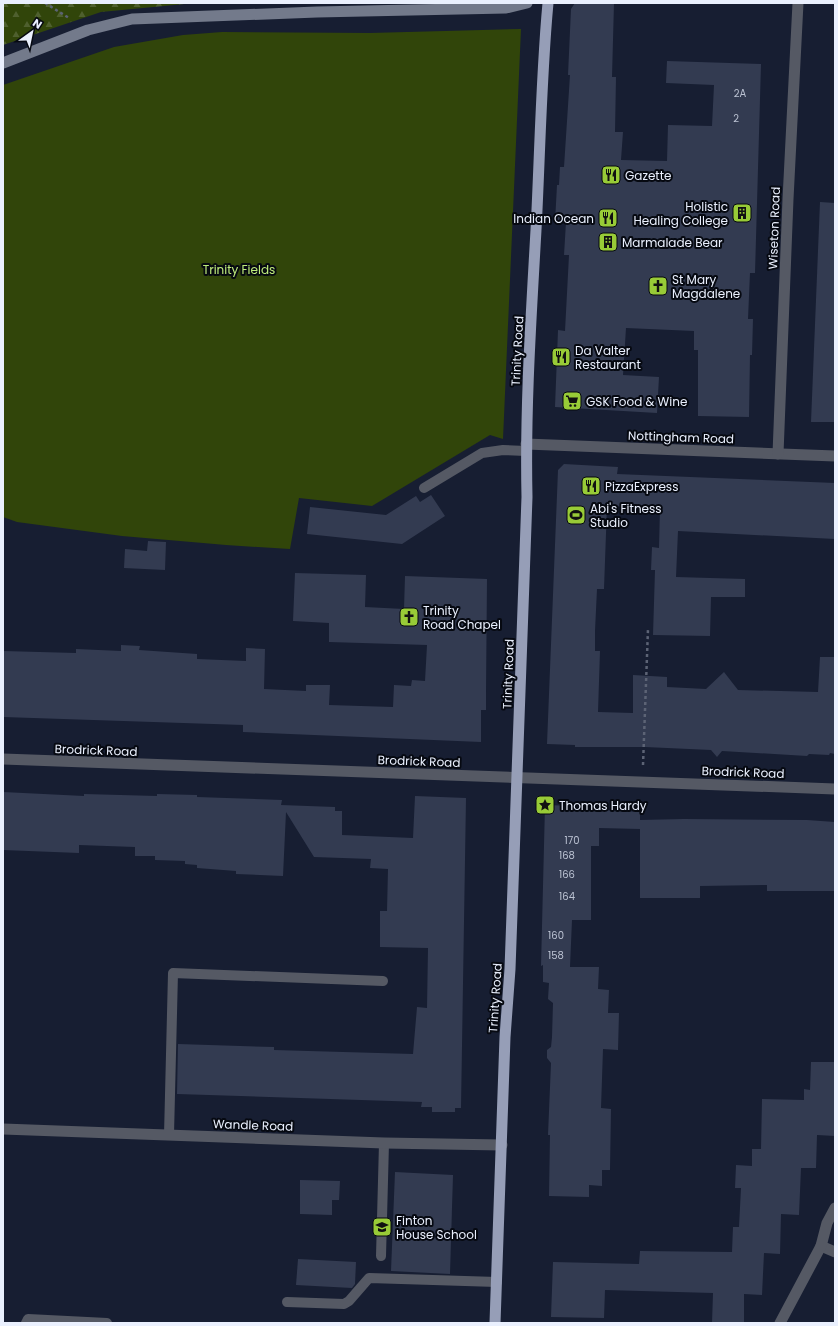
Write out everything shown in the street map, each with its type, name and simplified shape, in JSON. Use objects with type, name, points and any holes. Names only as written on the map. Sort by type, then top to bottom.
[{"type":"highway","name":"Trinity Road","points":[[495,1323],[527,497],[526,448],[543,59],[548,3]]},
{"type":"main road","points":[[3,63],[88,30],[132,19],[168,16],[506,8],[527,3]]},
{"type":"street","name":"Wiseton Road","points":[[778,454],[787,214],[798,3]]},
{"type":"street","name":"Nottingham Road","points":[[526,448],[835,456]]},
{"type":"street","name":"Brodrick Road","points":[[3,759],[835,789]]},
{"type":"street","name":"Wandle Road","points":[[3,1129],[384,1143],[502,1145]]},
{"type":"street","points":[[780,1323],[821,1246],[827,1223],[835,1208]]},
{"type":"street","points":[[821,1246],[835,1252]]},
{"type":"lane","points":[[424,488],[482,453],[526,448]]},
{"type":"lane","points":[[169,1135],[173,973],[383,981]]},
{"type":"lane","points":[[381,1256],[384,1143]]},
{"type":"lane","points":[[287,1302],[344,1304],[349,1301],[369,1278],[497,1282]]},
{"type":"lane","points":[[26,1323],[28,1319],[106,1323]]},
{"type":"path","points":[[45,3],[88,30]]},
{"type":"path","points":[[641,782],[644,748],[648,629]]},
{"type":"green space","points":[[3,3],[195,3],[101,12],[3,45]]},
{"type":"green space","name":"Trinity Fields","points":[[521,29],[503,439],[490,435],[372,506],[299,498],[290,549],[122,536],[17,522],[3,517],[3,85],[114,47],[183,35],[222,32],[370,33]]},
{"type":"building","points":[[575,3],[614,3],[612,77],[616,77],[615,132],[623,132],[621,160],[667,161],[668,125],[712,126],[714,85],[666,83],[667,61],[761,64],[755,273],[750,273],[748,319],[753,319],[752,355],[750,355],[749,417],[698,416],[698,350],[694,350],[694,331],[626,328],[623,375],[659,377],[657,413],[555,407],[558,330],[565,331],[569,255],[564,255],[566,222],[555,222],[557,185],[559,185],[560,167],[564,167],[570,75],[568,75],[571,9]]},
{"type":"building","points":[[820,202],[835,203],[835,422],[811,422]]},
{"type":"building","points":[[564,464],[618,467],[617,474],[835,483],[835,539],[678,531],[676,577],[745,579],[745,597],[711,597],[710,636],[653,635],[655,570],[651,570],[652,547],[659,548],[660,508],[607,506],[604,589],[597,589],[595,651],[600,651],[598,712],[633,713],[633,675],[667,677],[667,687],[706,689],[724,672],[738,690],[818,692],[820,657],[835,657],[835,754],[809,754],[807,756],[722,751],[717,757],[711,750],[645,747],[575,747],[575,745],[547,744],[558,470]]},
{"type":"building","points":[[431,495],[445,516],[402,544],[307,534],[310,507],[386,515],[416,496],[420,502]]},
{"type":"building","points":[[148,541],[166,542],[165,570],[124,568],[125,549],[147,551]]},
{"type":"building","points":[[295,573],[366,575],[365,607],[404,609],[405,576],[487,579],[486,710],[481,710],[481,742],[243,732],[243,725],[3,717],[3,651],[76,653],[76,649],[121,651],[121,645],[140,646],[139,650],[197,654],[197,659],[246,661],[246,648],[265,649],[264,689],[306,691],[306,685],[330,685],[329,705],[393,707],[394,685],[411,686],[412,680],[425,681],[427,645],[329,642],[329,623],[293,621]]},
{"type":"building","points":[[3,792],[84,796],[84,794],[157,796],[157,794],[197,795],[197,797],[282,800],[281,805],[335,807],[335,811],[342,811],[342,835],[413,838],[415,796],[466,798],[461,1108],[455,1108],[455,1112],[432,1112],[432,1107],[421,1107],[422,1102],[177,1094],[178,1044],[274,1047],[274,1050],[413,1054],[417,1007],[427,1008],[428,948],[380,947],[380,911],[387,911],[388,869],[370,868],[371,859],[314,857],[286,812],[283,876],[236,874],[236,871],[197,868],[197,865],[185,864],[185,861],[155,860],[155,856],[135,856],[135,847],[79,845],[79,853],[3,850]]},
{"type":"building","points":[[545,805],[577,806],[577,808],[640,812],[640,829],[599,828],[599,846],[591,846],[591,920],[572,920],[570,967],[599,967],[598,989],[609,990],[608,1013],[619,1013],[618,1050],[603,1049],[601,1108],[611,1109],[610,1170],[602,1170],[602,1186],[589,1185],[589,1197],[549,1196],[550,1135],[548,1135],[551,1063],[547,1058],[547,1050],[551,1047],[553,1003],[548,999],[549,983],[543,982],[543,965],[541,966]]},
{"type":"building","points":[[640,820],[807,820],[835,822],[835,891],[767,891],[767,885],[700,886],[700,898],[640,898]]},
{"type":"building","points":[[811,1062],[835,1062],[835,1136],[817,1135],[816,1168],[801,1168],[799,1215],[781,1214],[780,1254],[764,1253],[762,1295],[744,1294],[744,1323],[712,1323],[713,1293],[605,1290],[604,1318],[551,1317],[553,1262],[639,1264],[640,1251],[732,1252],[733,1227],[739,1227],[741,1188],[735,1188],[736,1165],[752,1166],[752,1149],[761,1149],[762,1099],[804,1100],[804,1089],[810,1090]]},
{"type":"building","points":[[395,1172],[453,1175],[450,1274],[391,1271]]},
{"type":"building","points":[[300,1180],[340,1181],[339,1200],[332,1200],[332,1215],[300,1214]]},
{"type":"building","points":[[298,1259],[356,1262],[355,1284],[352,1288],[296,1285]]},
{"type":"place","name":"Gazette","points":[[611,175]]},
{"type":"place","name":"Holistic Healing College","points":[[742,213]]},
{"type":"place","name":"Indian Ocean","points":[[608,218]]},
{"type":"place","name":"Marmalade Bear","points":[[608,242]]},
{"type":"place","name":"St Mary Magdalene","points":[[658,286]]},
{"type":"place","name":"Da Valter Restaurant","points":[[561,357]]},
{"type":"place","name":"GSK Food & Wine","points":[[572,401]]},
{"type":"place","name":"PizzaExpress","points":[[591,486]]},
{"type":"place","name":"Abi's Fitness Studio","points":[[576,515]]},
{"type":"place","name":"Trinity Road Chapel","points":[[409,617]]},
{"type":"place","name":"Thomas Hardy","points":[[545,805]]},
{"type":"place","name":"Finton House School","points":[[382,1227]]}]
